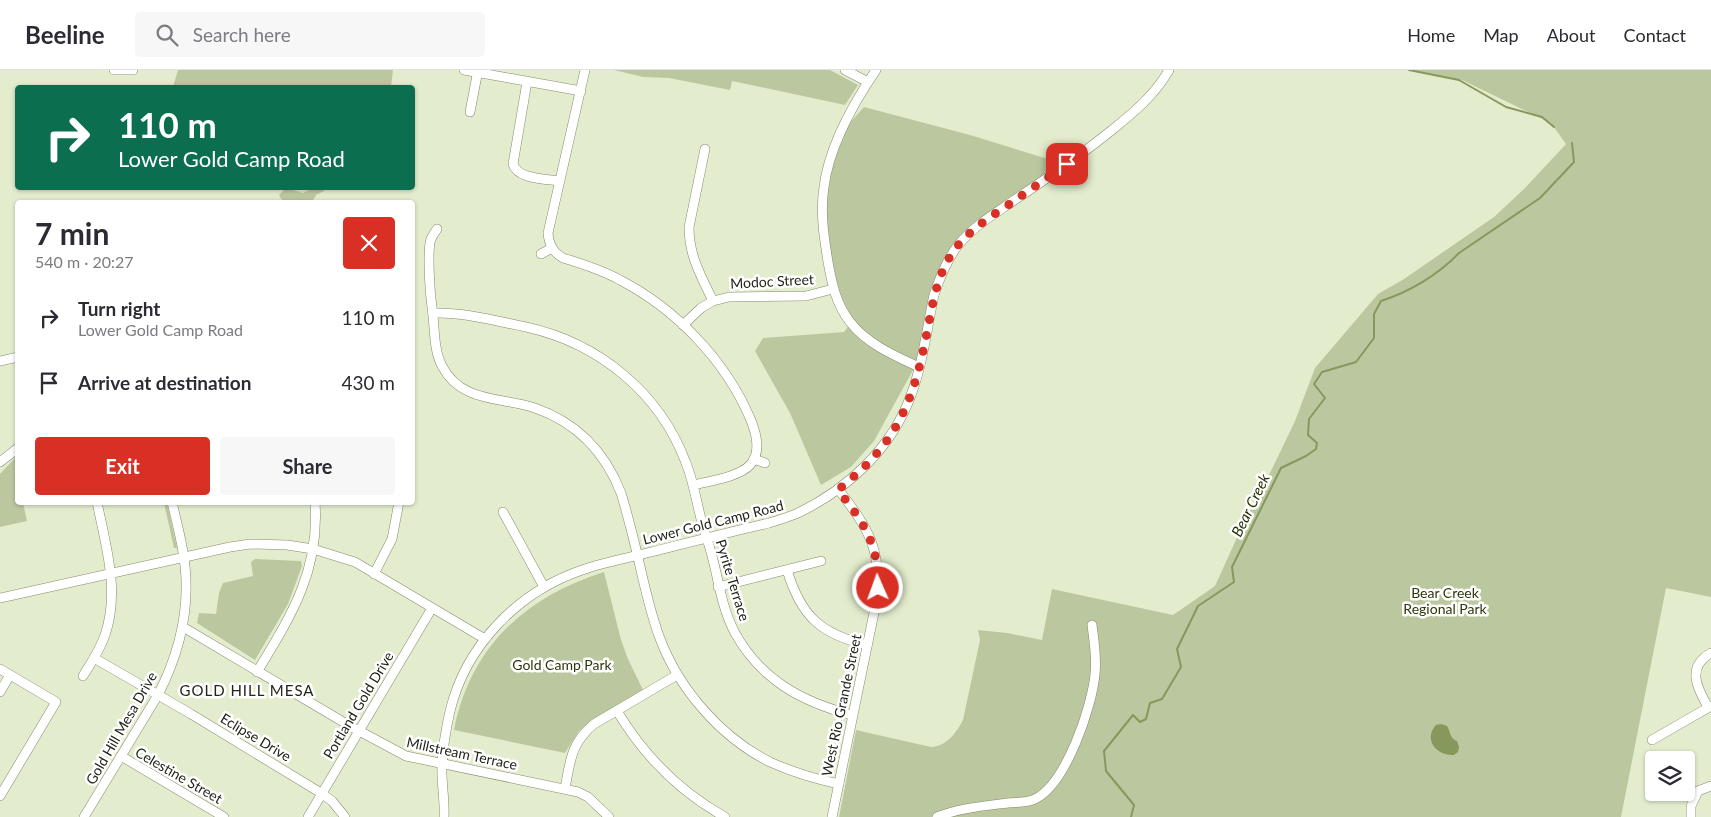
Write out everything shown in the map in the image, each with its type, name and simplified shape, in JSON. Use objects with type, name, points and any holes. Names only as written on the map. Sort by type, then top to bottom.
[{"type":"street","points":[[114,70],[133,70]]},
{"type":"street","points":[[464,70],[581,91]]},
{"type":"street","points":[[585,70],[548,233],[549,241],[552,248],[564,258],[593,267],[622,280],[649,298],[683,325],[709,353],[729,380],[745,407],[753,426],[757,446],[754,459],[750,465],[740,472],[694,485]]},
{"type":"street","points":[[845,70],[868,82]]},
{"type":"street","points":[[876,70],[837,139],[830,160],[824,187],[822,220],[824,236],[833,289],[843,312],[851,323],[885,350],[920,367]]},
{"type":"street","name":"Lower Gold Camp Road","points":[[444,817],[442,764],[444,736],[450,710],[468,665],[485,639],[505,617],[544,587],[582,570],[770,523],[796,514],[838,490],[864,468],[888,439],[905,410],[920,367],[936,288],[947,262],[960,242],[982,222],[1067,164],[1128,117],[1158,88],[1169,70]]},
{"type":"street","points":[[470,112],[478,71]]},
{"type":"street","points":[[527,82],[513,164],[514,169],[525,175],[559,181]]},
{"type":"street","name":"Modoc Street","points":[[705,149],[689,227],[689,238],[692,258],[712,301]]},
{"type":"street","points":[[437,229],[430,240],[430,277],[438,354],[442,366],[457,385],[467,392],[547,413],[575,430],[598,451],[615,477],[621,493],[659,636],[677,675],[711,717],[747,748],[786,769],[839,784]]},
{"type":"street","points":[[541,254],[552,248]]},
{"type":"street","name":"Modoc Street","points":[[683,325],[701,308],[712,301],[738,296],[806,296],[833,289]]},
{"type":"street","name":"Pyrite Terrace","points":[[433,313],[459,314],[541,330],[560,336],[596,354],[632,382],[665,420],[680,448],[694,485],[718,587],[735,634],[754,661],[779,684],[817,705],[852,714]]},
{"type":"street","points":[[0,362],[15,358]]},
{"type":"street","points":[[0,462],[15,450]]},
{"type":"street","points":[[754,459],[765,463]]},
{"type":"street","name":"West Rio Grande Street","points":[[832,817],[878,588],[878,570],[874,548],[867,530],[838,490]]},
{"type":"street","points":[[84,676],[105,636],[112,600],[111,573],[97,505]]},
{"type":"street","name":"Gold Hill Mesa Drive","points":[[84,817],[158,695],[173,664],[183,627],[186,587],[184,557],[173,505]]},
{"type":"street","points":[[257,672],[288,621],[310,568],[315,525],[315,505]]},
{"type":"street","points":[[374,574],[392,539],[398,505]]},
{"type":"street","points":[[502,512],[544,587]]},
{"type":"street","points":[[0,597],[230,547],[250,544],[286,545],[313,549],[348,560],[485,639]]},
{"type":"street","points":[[718,587],[821,561]]},
{"type":"street","points":[[787,570],[796,598],[817,623],[834,635],[867,644]]},
{"type":"street","name":"Portland Gold Drive","points":[[308,817],[432,608]]},
{"type":"street","points":[[937,817],[965,809],[1033,800],[1047,790],[1069,759],[1083,724],[1095,676],[1096,652],[1092,625]]},
{"type":"street","name":"Millstream Terrace","points":[[183,627],[358,731],[406,756],[578,792],[588,797],[609,817]]},
{"type":"street","points":[[1652,740],[1709,706],[1697,689],[1695,682],[1700,662],[1711,653]]},
{"type":"street","name":"Eclipse Drive","points":[[94,658],[321,793],[332,801],[345,817]]},
{"type":"street","points":[[0,669],[56,702],[0,796]]},
{"type":"street","points":[[0,692],[10,675]]},
{"type":"street","points":[[565,789],[571,754],[579,738],[594,724],[677,675]]},
{"type":"street","points":[[616,711],[635,738],[658,765],[695,798],[724,817]]},
{"type":"street","name":"Celestine Street","points":[[120,756],[224,817]]},
{"type":"street","points":[[1691,817],[1691,806],[1698,791],[1711,786]]},
{"type":"green space","points":[[178,70],[393,70],[391,85],[174,85]]},
{"type":"green space","points":[[614,70],[830,70],[858,85],[845,105],[732,81],[730,90],[669,78],[643,77]]},
{"type":"green space","name":"Bear Creek Regional Park","points":[[1411,70],[1711,70],[1711,597],[1666,588],[1621,817],[839,817],[856,730],[931,747],[942,744],[954,734],[963,720],[980,640],[978,630],[1007,633],[1042,640],[1052,589],[1173,615],[1215,586],[1245,520],[1295,421],[1315,368],[1378,294],[1404,279],[1494,217],[1525,188],[1566,144],[1551,123],[1462,80]]},
{"type":"green space","points":[[864,107],[970,135],[1067,165],[960,243],[938,282],[923,352],[874,441],[851,467],[821,485],[790,413],[755,351],[763,338],[844,332],[851,323],[838,302],[823,202],[839,135]]},
{"type":"green space","points":[[284,190],[303,193],[309,190],[324,191],[316,195],[313,200],[282,200],[279,195]]},
{"type":"green space","points":[[15,458],[15,505],[23,505],[27,521],[0,527],[0,474]]},
{"type":"green space","points":[[164,505],[167,505],[177,548],[174,548]]},
{"type":"green space","points":[[255,559],[301,561],[302,566],[288,604],[255,660],[197,623],[199,613],[216,614],[219,593],[223,583],[253,576],[251,562]]},
{"type":"green space","name":"Gold Camp Park","points":[[604,572],[621,640],[643,690],[589,722],[579,731],[565,753],[454,730],[462,700],[473,674],[488,650],[505,629],[526,611],[549,596]]},
{"type":"shaded area","points":[[1436,725],[1447,726],[1451,737],[1457,741],[1458,752],[1454,755],[1442,753],[1433,746],[1431,741],[1432,730]]},
{"type":"waterway","name":"Bear Creek","points":[[1409,70],[1459,80],[1506,107],[1542,117],[1554,127]]},
{"type":"waterway","name":"Bear Creek","points":[[1131,817],[1134,805],[1106,771],[1104,751],[1133,715],[1140,722],[1146,719],[1150,703],[1162,699],[1181,667],[1177,649],[1198,606],[1234,582],[1232,567],[1281,468],[1316,449],[1317,443],[1308,435],[1309,419],[1325,398],[1314,384],[1322,372],[1356,362],[1374,338],[1374,314],[1381,301],[1423,282],[1442,269],[1459,253],[1540,198],[1574,162],[1572,143]]},
{"type":"district","name":"GOLD HILL MESA","points":[[247,690]]},
{"type":"route","points":[[878,588],[878,570],[874,548],[867,530],[838,490],[864,468],[878,452],[905,410],[917,378],[930,311],[938,282],[947,262],[960,242],[982,222],[1067,164]]}]
